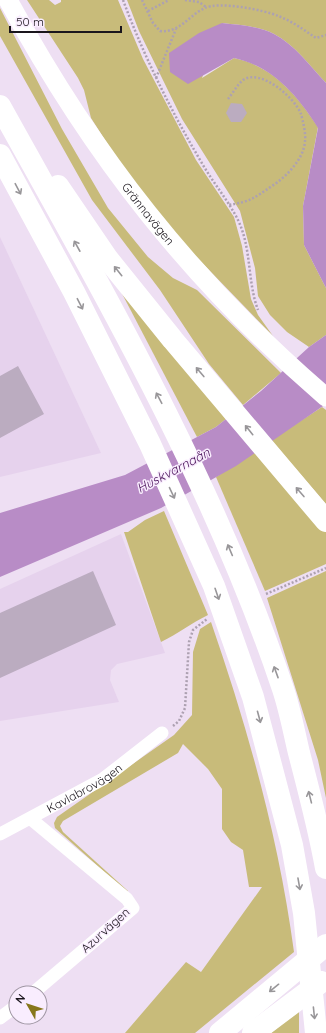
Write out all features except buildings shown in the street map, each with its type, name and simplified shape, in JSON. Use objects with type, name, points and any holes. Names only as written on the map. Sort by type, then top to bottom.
[{"type":"highway","points":[[0,106],[67,197],[107,258],[225,402],[326,521]]},
{"type":"highway","points":[[0,106],[97,281],[177,432],[239,572],[283,690],[320,835],[326,868]]},
{"type":"highway","points":[[0,155],[74,292],[150,444],[214,586],[253,697],[292,845],[304,912],[316,1033]]},
{"type":"highway","points":[[220,1033],[326,945]]},
{"type":"highway","points":[[253,1033],[326,978]]},
{"type":"main road","name":"Grännavägen","points":[[8,0],[66,100],[125,185],[154,223],[200,275],[281,358],[326,397]]},
{"type":"street","name":"Kavlabrovägen","points":[[0,834],[31,819],[103,779],[162,733]]},
{"type":"street","name":"Azurvägen","points":[[31,819],[127,899],[133,908],[42,985]]},
{"type":"path","points":[[123,0],[140,45],[188,140],[237,219],[244,238],[252,288],[261,315]]},
{"type":"path","points":[[142,0],[153,23],[160,31],[168,32],[176,28],[206,7],[235,7],[277,15],[316,38],[326,36]]},
{"type":"path","points":[[148,10],[168,0]]},
{"type":"path","points":[[185,0],[199,2],[206,7]]},
{"type":"path","points":[[156,78],[176,28]]},
{"type":"path","points":[[228,99],[244,80],[252,78],[265,79],[278,87],[300,113],[305,142],[296,164],[284,178],[247,202],[228,205]]},
{"type":"path","points":[[266,594],[326,568]]},
{"type":"path","points":[[162,733],[170,729],[179,721],[185,708],[189,642],[193,630],[208,619]]},
{"type":"shaded area","points":[[27,0],[49,0],[55,5],[61,2],[61,0],[118,0],[143,59],[196,160],[234,217],[242,246],[251,299],[258,315],[273,336],[178,238],[123,168],[91,118],[84,90],[78,78]]},
{"type":"shaded area","points":[[127,0],[326,0],[326,83],[289,44],[274,34],[268,31],[242,25],[222,23],[202,78],[234,58],[248,62],[261,68],[283,84],[302,104],[318,127],[303,206],[304,245],[326,288],[326,335],[309,347],[287,332],[270,315],[258,296],[255,268],[240,211],[182,119],[139,31]]},
{"type":"shaded area","points":[[0,8],[62,129],[108,208],[148,257],[173,278],[197,290],[281,373],[243,405],[209,364],[160,290],[92,200],[0,36]]},
{"type":"shaded area","points":[[0,237],[101,453],[0,477]]},
{"type":"shaded area","points":[[118,286],[226,419],[216,427],[197,437]]},
{"type":"shaded area","points":[[322,407],[326,410],[326,504],[271,440]]},
{"type":"shaded area","points":[[254,452],[326,532],[326,564],[265,591],[216,477]]},
{"type":"shaded area","points":[[164,511],[208,615],[161,642],[124,532],[128,532],[145,520]]},
{"type":"shaded area","points":[[121,534],[165,653],[117,664],[111,670],[110,680],[119,702],[0,721],[0,589]]},
{"type":"shaded area","points":[[326,571],[326,798],[318,760],[267,598]]},
{"type":"shaded area","points":[[211,622],[225,662],[261,785],[280,868],[294,952],[195,1033],[125,1033],[186,962],[201,972],[262,887],[249,887],[243,850],[231,842],[222,829],[222,789],[208,769],[183,744],[178,753],[63,821],[60,826],[63,832],[128,891],[127,892],[55,828],[54,823],[57,817],[174,735],[192,715],[193,652],[200,629]]},
{"type":"shaded area","points":[[299,1010],[299,1033],[271,1033]]},
{"type":"water","points":[[222,23],[242,25],[268,31],[274,34],[289,44],[326,83],[326,288],[304,245],[303,206],[318,128],[310,116],[283,84],[272,75],[248,62],[234,58],[188,84],[170,72],[169,53],[199,33]]},
{"type":"water","name":"Huskvarnaån","points":[[326,335],[326,404],[236,466],[161,508],[0,577],[0,513],[125,475],[216,427],[261,391],[309,347]]}]
